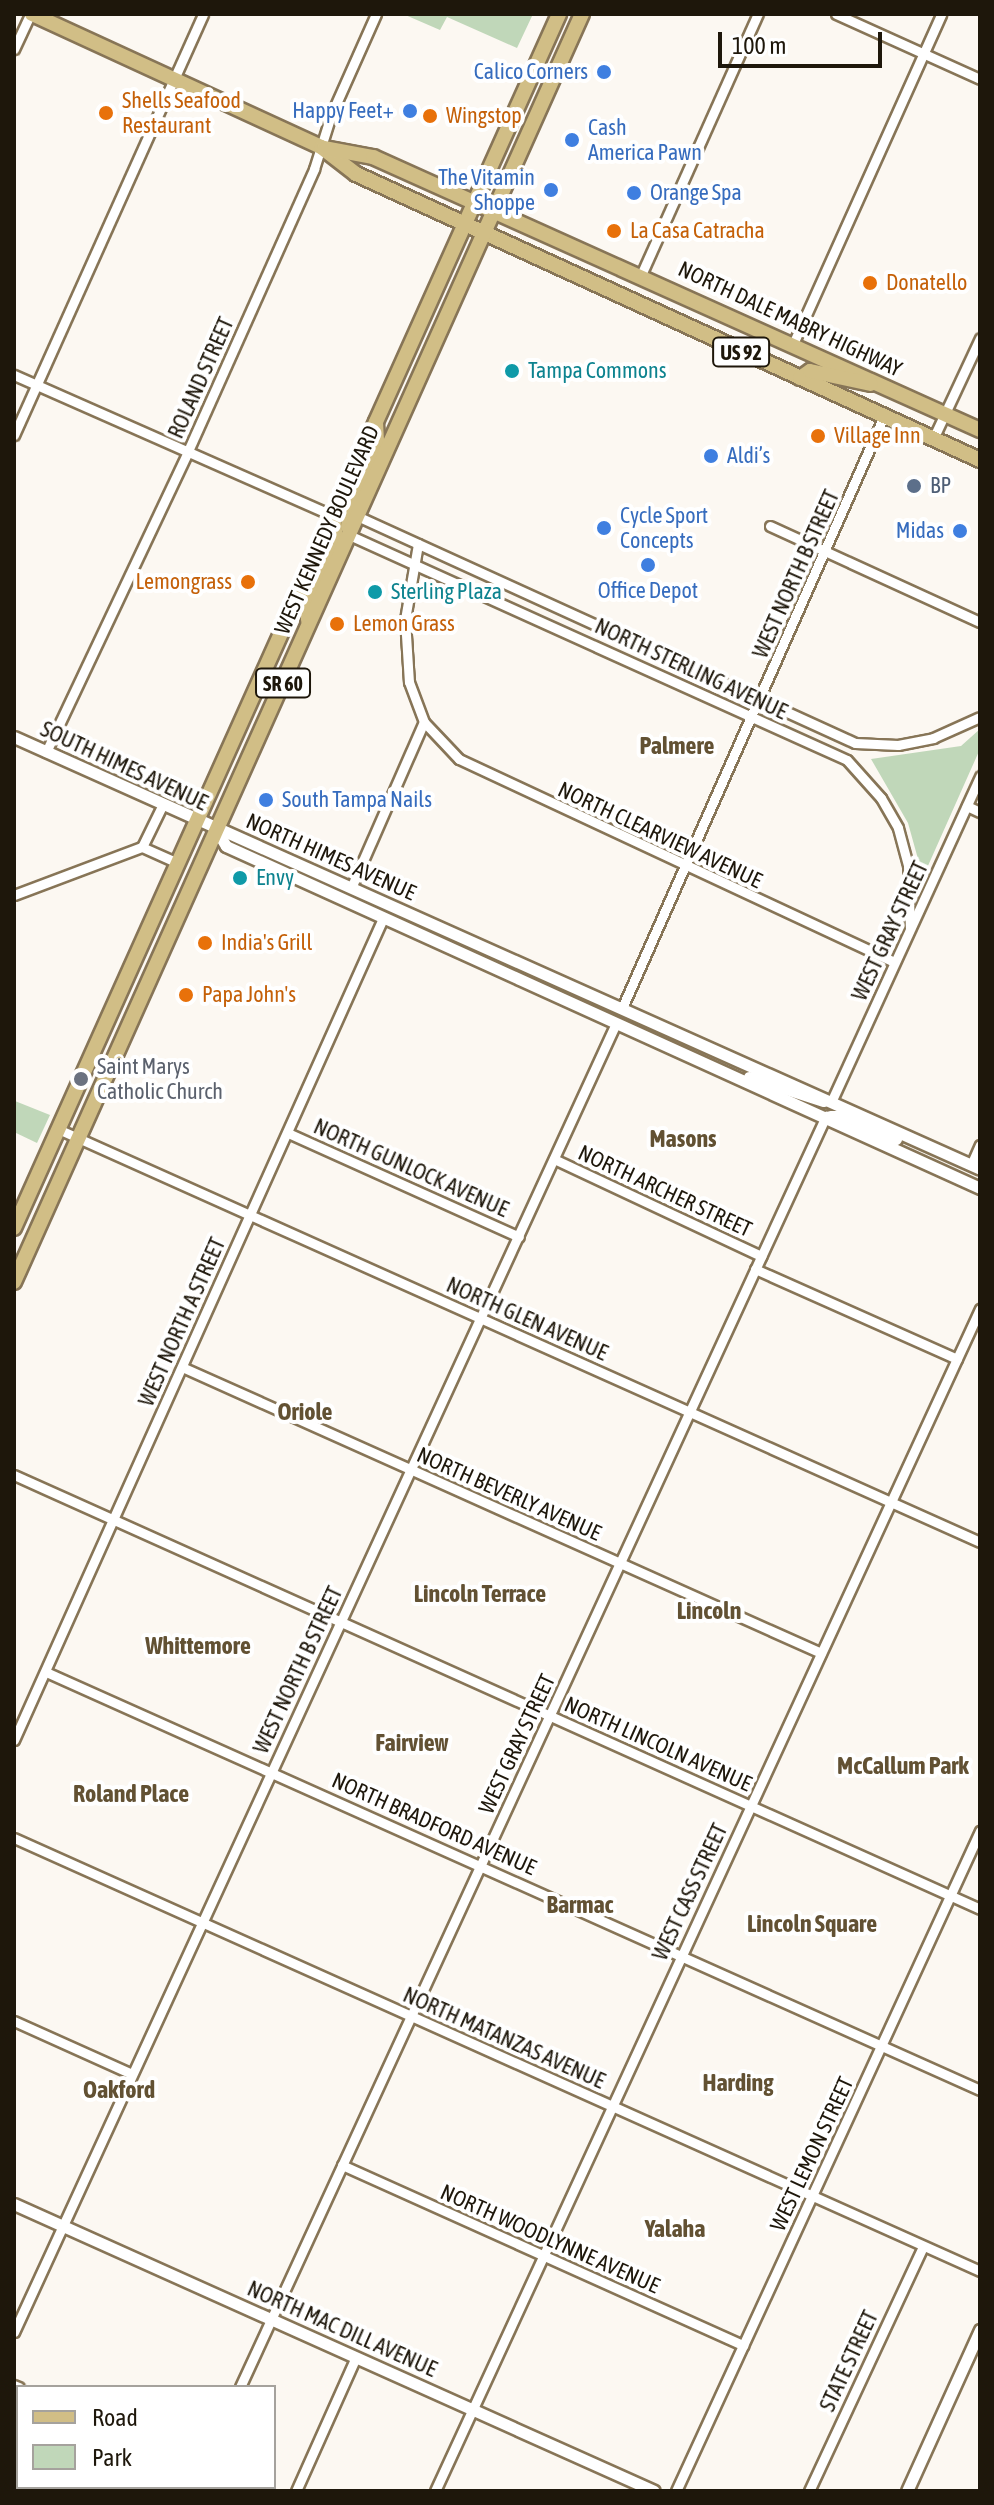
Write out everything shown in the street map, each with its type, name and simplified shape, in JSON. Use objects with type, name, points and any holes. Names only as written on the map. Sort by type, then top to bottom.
[{"type":"main road","name":"US 92","points":[[31,14],[321,147],[356,174],[980,460]]},
{"type":"main road","name":"WEST KENNEDY BOULEVARD","points":[[14,1228],[559,14]]},
{"type":"main road","name":"WEST KENNEDY BOULEVARD","points":[[14,1282],[582,14]]},
{"type":"main road","name":"US 92","points":[[321,147],[373,157],[493,210]]},
{"type":"main road","name":"NORTH DALE MABRY HIGHWAY","points":[[493,210],[980,430]]},
{"type":"main road","points":[[800,378],[815,371],[842,381],[883,386]]},
{"type":"main road","points":[[349,535],[350,503],[377,441],[376,419]]},
{"type":"main road","points":[[309,625],[308,601],[336,538],[333,516]]},
{"type":"street","points":[[14,49],[31,14]]},
{"type":"street","points":[[14,435],[203,14]]},
{"type":"street","name":"ROLAND STREET","points":[[46,752],[188,451],[376,14]]},
{"type":"street","points":[[641,275],[758,14]]},
{"type":"street","points":[[836,14],[980,79]]},
{"type":"street","points":[[793,344],[941,14]]},
{"type":"street","points":[[933,439],[980,338]]},
{"type":"street","points":[[14,375],[333,516]]},
{"type":"street","name":"WEST NORTH B STREET","points":[[622,1008],[884,416]]},
{"type":"street","name":"NORTH STERLING AVENUE","points":[[357,516],[759,702],[855,743]]},
{"type":"street","points":[[770,526],[980,622]]},
{"type":"street","name":"NORTH STERLING AVENUE","points":[[349,535],[847,760],[881,798],[898,828],[908,866],[910,928]]},
{"type":"street","points":[[351,888],[424,722],[415,704],[405,654],[405,619],[417,566],[418,544]]},
{"type":"street","points":[[608,651],[616,635]]},
{"type":"street","points":[[645,670],[652,652]]},
{"type":"street","points":[[847,760],[855,743],[898,745],[933,738],[980,717]]},
{"type":"street","name":"NORTH CLEARVIEW AVENUE","points":[[424,722],[477,772],[894,962]]},
{"type":"street","name":"SOUTH HIMES AVENUE","points":[[14,737],[217,831]]},
{"type":"street","name":"WEST GRAY STREET","points":[[832,1100],[980,776]]},
{"type":"street","points":[[15,895],[142,847],[163,804]]},
{"type":"street","points":[[967,806],[980,812]]},
{"type":"street","name":"NORTH HIMES AVENUE","points":[[217,831],[232,833],[976,1167]]},
{"type":"street","name":"NORTH HIMES AVENUE","points":[[217,831],[226,846],[980,1188]]},
{"type":"street","points":[[142,847],[178,863]]},
{"type":"street","name":"WEST NORTH A STREET","points":[[14,1740],[383,918]]},
{"type":"street","name":"WEST NORTH B STREET","points":[[14,2332],[616,1023]]},
{"type":"street","points":[[737,1076],[758,1077],[816,1101],[832,1100]]},
{"type":"street","points":[[826,1116],[846,1116],[921,1150],[935,1149]]},
{"type":"street","name":"WEST GRAY STREET","points":[[241,2385],[826,1116]]},
{"type":"street","name":"NORTH GLEN AVENUE","points":[[58,1129],[980,1542]]},
{"type":"street","name":"NORTH GUNLOCK AVENUE","points":[[288,1133],[519,1237]]},
{"type":"street","points":[[976,1167],[980,1145]]},
{"type":"street","name":"NORTH ARCHER STREET","points":[[554,1159],[761,1256]]},
{"type":"street","name":"NORTH ARCHER STREET","points":[[755,1269],[957,1359]]},
{"type":"street","name":"WEST CASS STREET","points":[[435,2491],[980,1309]]},
{"type":"street","name":"NORTH BEVERLY AVENUE","points":[[182,1367],[821,1653]]},
{"type":"street","name":"NORTH LINCOLN AVENUE","points":[[14,1475],[980,1909]]},
{"type":"street","name":"NORTH BRADFORD AVENUE","points":[[46,1672],[980,2090]]},
{"type":"street","name":"WEST LEMON STREET","points":[[676,2491],[980,1831]]},
{"type":"street","name":"NORTH MATANZAS AVENUE","points":[[14,1838],[980,2271]]},
{"type":"street","points":[[14,2021],[132,2074]]},
{"type":"street","name":"NORTH WOODLYNNE AVENUE","points":[[342,2165],[743,2345]]},
{"type":"street","name":"NORTH MAC DILL AVENUE","points":[[14,2204],[654,2491]]},
{"type":"street","name":"STATE STREET","points":[[809,2491],[923,2246]]},
{"type":"street","points":[[907,2491],[980,2330]]},
{"type":"street","points":[[296,2491],[356,2357]]},
{"type":"green space","points":[[403,14],[533,14],[517,48],[447,17],[440,30]]},
{"type":"green space","points":[[980,729],[980,749],[923,877],[908,823],[871,759],[961,746]]},
{"type":"green space","points":[[15,1101],[50,1115],[37,1143],[14,1132]]},
{"type":"place","name":"Calico Corners","points":[[604,72]]},
{"type":"place","name":"Happy Feet+","points":[[410,111]]},
{"type":"place","name":"Shells Seafood Restaurant","points":[[106,113]]},
{"type":"place","name":"Wingstop","points":[[430,116]]},
{"type":"place","name":"Cash America Pawn","points":[[572,140]]},
{"type":"place","name":"The Vitamin Shoppe","points":[[551,190]]},
{"type":"place","name":"Orange Spa","points":[[634,193]]},
{"type":"place","name":"La Casa Catracha","points":[[614,231]]},
{"type":"place","name":"Donatello","points":[[870,283]]},
{"type":"place","name":"Tampa Commons","points":[[512,371]]},
{"type":"place","name":"Village Inn","points":[[818,436]]},
{"type":"place","name":"Aldi’s","points":[[711,456]]},
{"type":"place","name":"BP","points":[[914,486]]},
{"type":"place","name":"Cycle Sport Concepts","points":[[604,528]]},
{"type":"place","name":"Midas","points":[[960,531]]},
{"type":"place","name":"Office Depot","points":[[648,565]]},
{"type":"place","name":"Lemongrass","points":[[248,582]]},
{"type":"place","name":"Sterling Plaza","points":[[375,592]]},
{"type":"place","name":"Lemon Grass","points":[[337,624]]},
{"type":"place","name":"South Tampa Nails","points":[[266,800]]},
{"type":"place","name":"Envy","points":[[240,878]]},
{"type":"place","name":"India's Grill","points":[[205,943]]},
{"type":"place","name":"Papa John's","points":[[186,995]]},
{"type":"place","name":"Saint Marys Catholic Church","points":[[81,1079]]},
{"type":"district","name":"Palmere","points":[[677,746]]},
{"type":"district","name":"Masons","points":[[683,1139]]},
{"type":"district","name":"Oriole","points":[[305,1412]]},
{"type":"district","name":"Lincoln Terrace","points":[[480,1594]]},
{"type":"district","name":"Lincoln","points":[[709,1611]]},
{"type":"district","name":"Whittemore","points":[[198,1646]]},
{"type":"district","name":"Fairview","points":[[412,1743]]},
{"type":"district","name":"McCallum Park","points":[[903,1766]]},
{"type":"district","name":"Roland Place","points":[[131,1794]]},
{"type":"district","name":"Barmac","points":[[580,1905]]},
{"type":"district","name":"Lincoln Square","points":[[812,1924]]},
{"type":"district","name":"Harding","points":[[738,2083]]},
{"type":"district","name":"Oakford","points":[[119,2090]]},
{"type":"district","name":"Yalaha","points":[[675,2229]]}]
